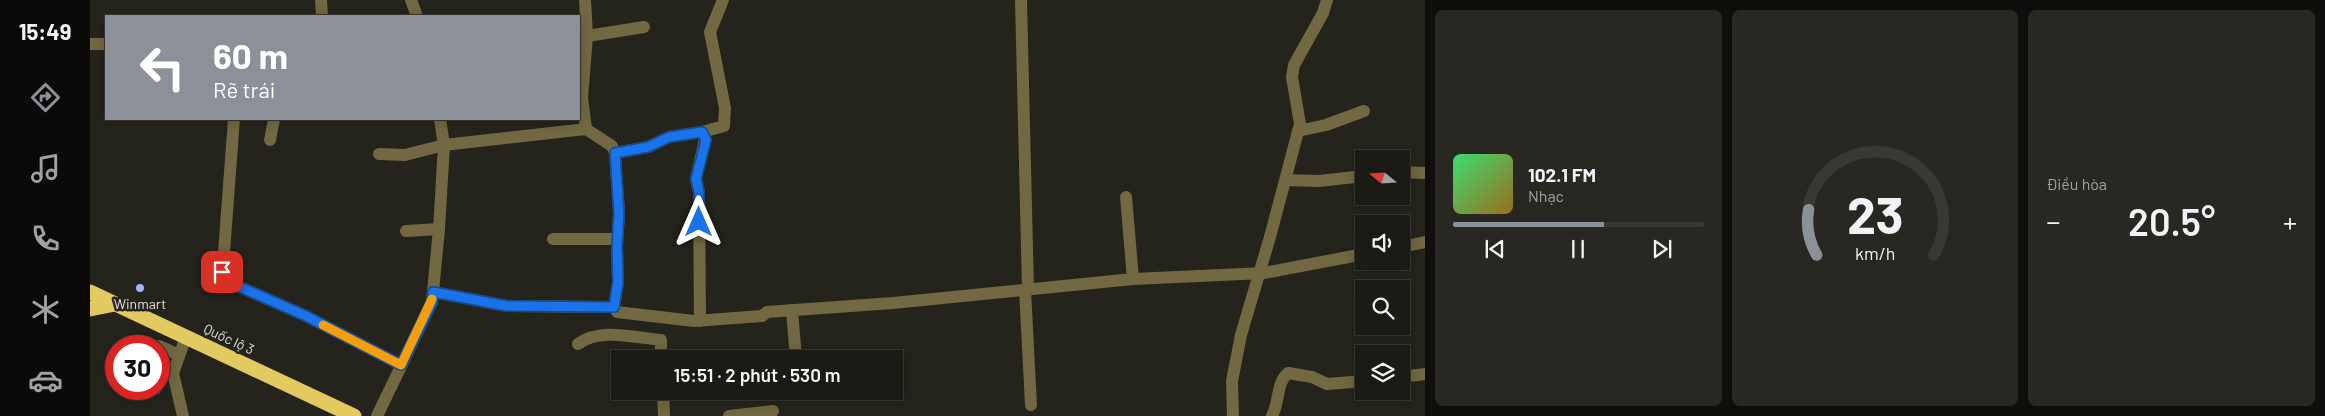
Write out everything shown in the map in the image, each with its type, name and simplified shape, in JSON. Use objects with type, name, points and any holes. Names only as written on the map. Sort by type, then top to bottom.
[{"type":"highway","name":"Quốc lộ 3","points":[[90,292],[354,416]]},
{"type":"highway","points":[[90,309],[115,304]]},
{"type":"street","points":[[322,0],[322,15]]},
{"type":"street","points":[[411,0],[417,15]]},
{"type":"street","points":[[585,0],[587,36],[582,98],[586,129]]},
{"type":"street","points":[[615,153],[648,147],[669,137],[702,132],[724,126],[725,108],[710,32],[723,0]]},
{"type":"street","points":[[1021,0],[1026,290],[1031,405]]},
{"type":"street","points":[[1233,416],[1232,381],[1241,335],[1286,180],[1300,124],[1292,77],[1293,71],[1323,14],[1326,0]]},
{"type":"street","points":[[587,36],[644,27]]},
{"type":"street","points":[[90,44],[105,44]]},
{"type":"street","points":[[1298,131],[1326,125],[1364,111]]},
{"type":"street","points":[[234,120],[222,278],[306,316],[401,365]]},
{"type":"street","points":[[270,140],[274,120]]},
{"type":"street","points":[[377,416],[432,302],[444,145],[440,120]]},
{"type":"street","points":[[379,154],[404,155],[444,145],[586,129],[612,146],[615,153],[619,213],[617,240],[618,282],[614,307],[617,312],[664,318],[700,321],[762,316],[767,312],[1133,279],[1259,274],[1355,256]]},
{"type":"street","points":[[700,321],[699,192],[696,179],[706,140],[702,132]]},
{"type":"street","points":[[1410,172],[1425,172]]},
{"type":"street","points":[[1286,180],[1319,181],[1355,177]]},
{"type":"street","points":[[1126,197],[1133,279]]},
{"type":"street","points":[[406,232],[439,229]]},
{"type":"street","points":[[553,239],[617,240]]},
{"type":"street","points":[[1410,245],[1425,242]]},
{"type":"street","points":[[433,292],[507,306],[614,307]]},
{"type":"street","points":[[792,310],[795,350]]},
{"type":"street","points":[[662,350],[664,318]]},
{"type":"street","points":[[578,344],[587,338],[626,335],[661,340]]},
{"type":"street","points":[[183,416],[173,373],[186,337]]},
{"type":"street","points":[[170,351],[179,355]]},
{"type":"street","points":[[1272,416],[1278,405],[1280,382],[1288,373],[1312,377],[1327,384],[1355,382]]},
{"type":"street","points":[[1410,376],[1425,374]]},
{"type":"street","points":[[663,400],[664,416]]},
{"type":"street","points":[[728,416],[773,411]]},
{"type":"slow traffic","points":[[323,325],[401,365],[432,299]]},
{"type":"place","name":"Winmart","points":[[140,288]]},
{"type":"route","points":[[222,272],[221,276],[224,280],[306,316],[401,365],[432,302],[433,292],[507,306],[554,308],[614,307],[618,282],[617,246],[619,213],[615,153],[648,147],[669,137],[702,132],[706,140],[696,179],[699,192],[699,222]]}]
